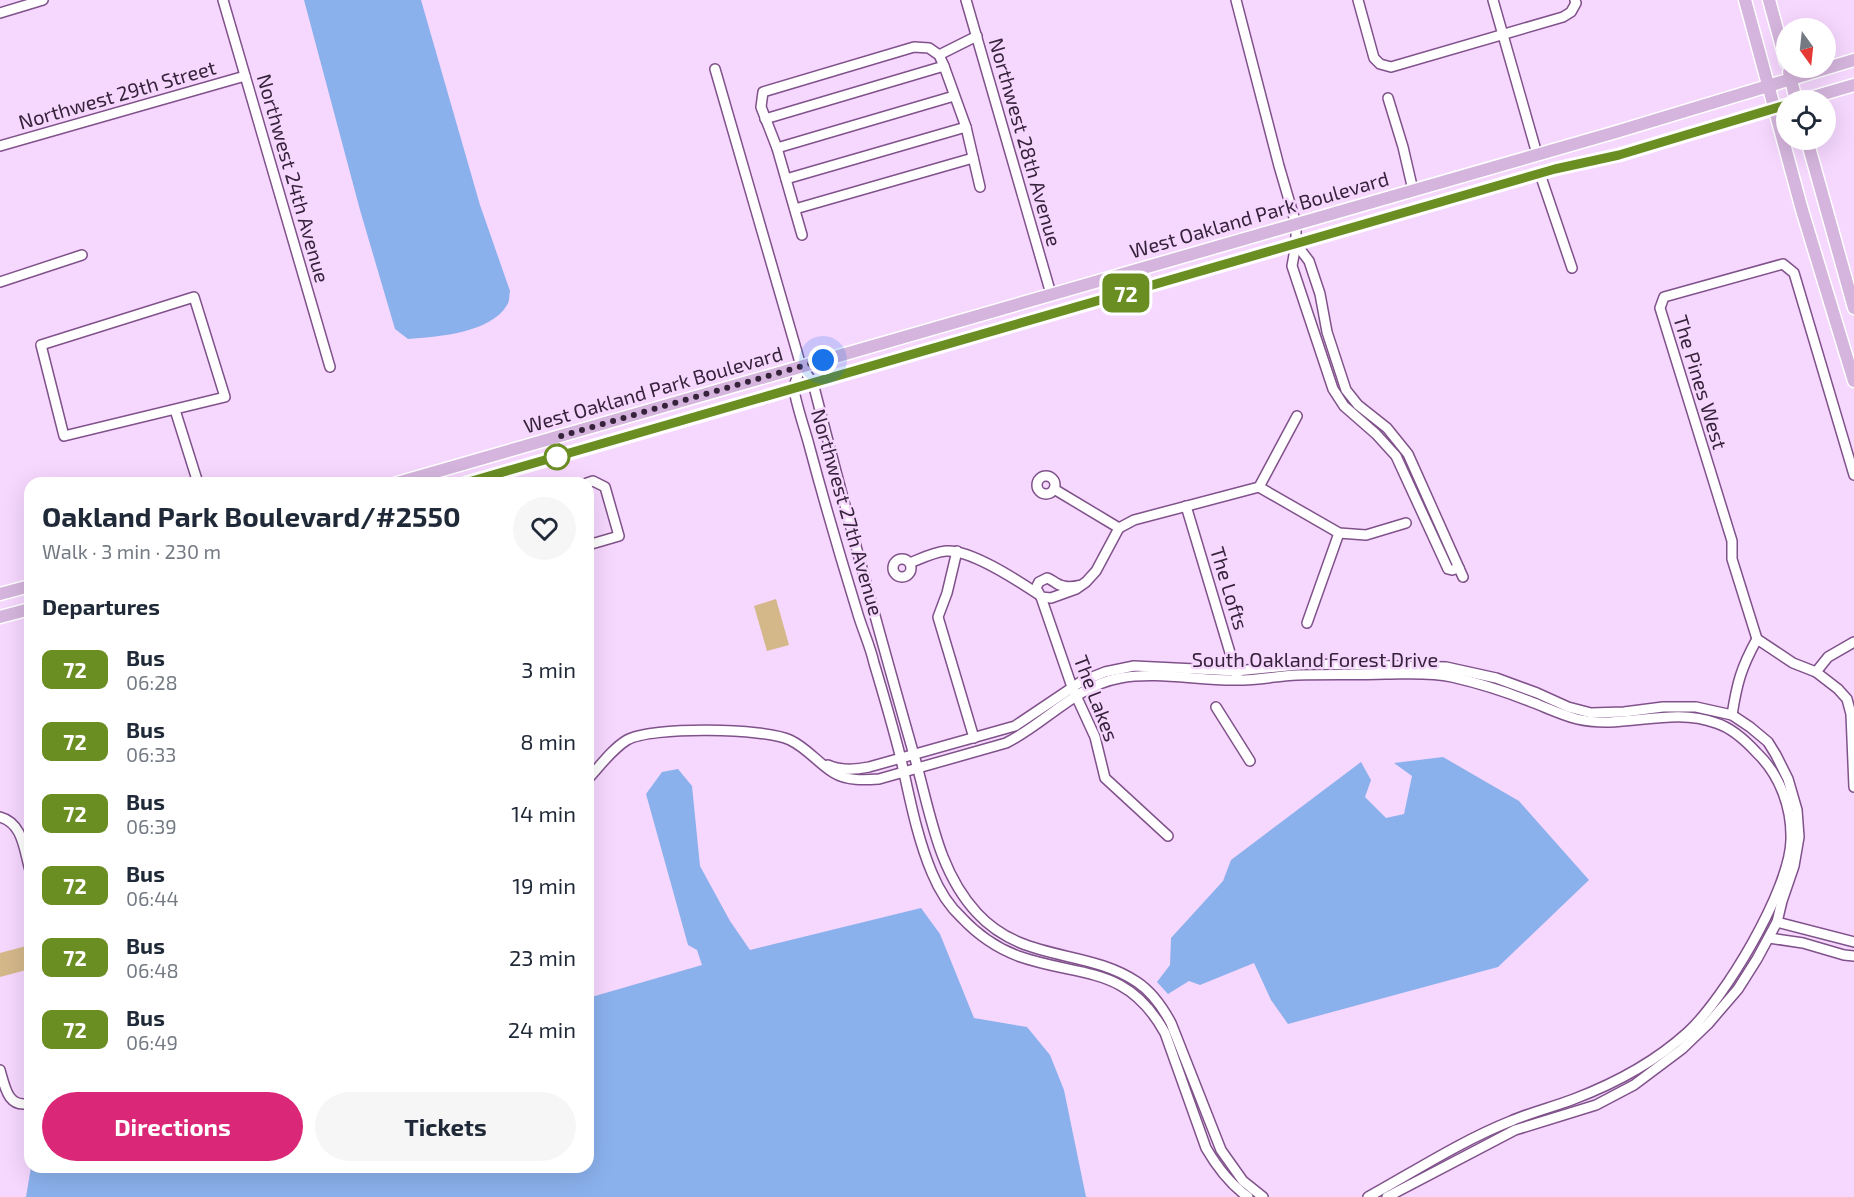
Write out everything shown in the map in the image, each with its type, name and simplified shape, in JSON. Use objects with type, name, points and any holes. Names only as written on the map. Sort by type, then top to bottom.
[{"type":"main road","points":[[1745,0],[1769,86],[1776,98]]},
{"type":"main road","points":[[1769,0],[1776,26]]},
{"type":"main road","name":"West Oakland Park Boulevard","points":[[1836,64],[1854,60]]},
{"type":"main road","name":"West Oakland Park Boulevard","points":[[417,477],[1563,147],[1769,86],[1781,78]]},
{"type":"main road","points":[[1836,90],[1854,85]]},
{"type":"main road","name":"West Oakland Park Boulevard","points":[[501,477],[794,388],[1776,108]]},
{"type":"main road","points":[[1540,174],[1547,162],[1559,154],[1563,147]]},
{"type":"main road","points":[[1790,150],[1809,235],[1854,381]]},
{"type":"main road","points":[[1810,150],[1854,308]]},
{"type":"main road","points":[[1522,179],[1527,167],[1533,163],[1537,154]]},
{"type":"main road","points":[[1061,311],[1084,285]]},
{"type":"main road","points":[[1038,318],[1051,303],[1052,294]]},
{"type":"main road","points":[[494,477],[494,460],[507,451]]},
{"type":"main road","points":[[474,477],[484,466],[484,457]]},
{"type":"main road","points":[[0,594],[24,588]]},
{"type":"main road","points":[[0,617],[24,610]]},
{"type":"street","points":[[0,13],[44,0]]},
{"type":"street","name":"Northwest 24th Avenue","points":[[223,0],[330,367]]},
{"type":"street","name":"Northwest 28th Avenue","points":[[966,0],[1052,294]]},
{"type":"street","points":[[1236,0],[1296,224],[1293,266],[1331,383],[1338,399],[1396,456],[1448,568],[1461,572],[1408,454],[1387,428],[1358,405],[1348,393],[1327,332],[1320,294],[1309,261],[1296,244]]},
{"type":"street","points":[[1357,0],[1374,58],[1380,64],[1391,67],[1563,17],[1571,12],[1576,3],[1575,0]]},
{"type":"street","points":[[1493,0],[1537,154]]},
{"type":"street","points":[[939,55],[977,36]]},
{"type":"street","points":[[802,235],[777,148],[760,102],[763,92],[914,48],[929,48],[939,55],[966,128],[980,187]]},
{"type":"street","points":[[765,119],[944,66]]},
{"type":"street","points":[[715,69],[801,366],[813,383],[863,573],[943,859],[968,903],[1002,934],[1049,953],[1106,967],[1127,976],[1149,991],[1166,1014],[1175,1032],[1221,1150],[1243,1182],[1263,1197]]},
{"type":"street","name":"Northwest 29th Street","points":[[0,146],[245,76]]},
{"type":"street","points":[[777,148],[954,96]]},
{"type":"street","points":[[1388,98],[1413,190]]},
{"type":"street","points":[[786,179],[966,128]]},
{"type":"street","points":[[795,209],[973,158]]},
{"type":"street","points":[[1540,174],[1572,268]]},
{"type":"street","points":[[0,282],[82,255]]},
{"type":"street","name":"The Pines West","points":[[1757,639],[1732,558],[1732,541],[1660,308],[1664,297],[1783,264],[1794,273],[1854,475]]},
{"type":"street","points":[[194,297],[225,397],[175,410],[64,436],[41,345],[194,297]]},
{"type":"street","name":"Northwest 27th Avenue","points":[[801,366],[794,388],[827,511],[874,660],[911,806],[932,873],[953,909],[974,930],[1007,951],[1041,962],[1102,976],[1121,985],[1136,996],[1165,1032],[1206,1148],[1234,1187],[1248,1197]]},
{"type":"street","points":[[1338,399],[1348,393]]},
{"type":"street","points":[[175,410],[196,477]]},
{"type":"street","points":[[1358,419],[1365,411]]},
{"type":"street","points":[[1259,487],[1297,416]]},
{"type":"street","points":[[594,482],[605,487],[619,536],[594,543]]},
{"type":"street","points":[[910,563],[937,552],[957,551],[977,558],[1023,585],[1044,594],[1076,589],[1096,571],[1119,528],[1134,520],[1259,487],[1339,533],[1366,535],[1406,523]]},
{"type":"street","points":[[1054,489],[1119,528]]},
{"type":"street","name":"The Lofts","points":[[1186,506],[1237,676]]},
{"type":"street","points":[[1306,623],[1339,533]]},
{"type":"street","points":[[957,551],[947,593],[938,617],[974,738]]},
{"type":"street","points":[[1044,594],[1041,580],[1047,578],[1056,584],[1070,587],[1082,585]]},
{"type":"street","name":"The Lakes","points":[[1056,584],[1057,590],[1044,594],[1048,618],[1074,691],[1095,737],[1105,778],[1168,836]]},
{"type":"street","points":[[1732,715],[1736,687],[1745,661],[1757,639],[1793,663],[1816,672],[1847,699],[1851,714],[1854,787]]},
{"type":"street","points":[[1816,672],[1828,657],[1854,642]]},
{"type":"street","name":"South Oakland Forest Drive","points":[[823,764],[835,768],[858,770],[974,738],[1021,723],[1097,675],[1134,666],[1237,676],[1307,664],[1346,669],[1437,666],[1569,717],[1588,721],[1629,722],[1670,716],[1704,719],[1728,728],[1749,745],[1766,761],[1774,773],[1786,804],[1791,841],[1783,875],[1772,906],[1738,968],[1691,1029],[1638,1070],[1575,1099],[1490,1130],[1368,1197]]},
{"type":"street","name":"South Oakland Forest Drive","points":[[1387,1197],[1515,1130],[1596,1105],[1642,1079],[1683,1049],[1738,989],[1769,938],[1777,922],[1794,866],[1799,837],[1797,810],[1788,779],[1776,755],[1768,742],[1732,715],[1696,707],[1591,712],[1568,706],[1496,678],[1456,674]]},
{"type":"street","name":"South Oakland Forest Drive","points":[[594,773],[627,740],[664,732],[699,731],[771,735],[788,739],[835,774],[847,778],[871,779],[903,773],[1006,743],[1020,736],[1074,691]]},
{"type":"street","points":[[1216,707],[1250,761]]},
{"type":"street","points":[[0,817],[13,822],[19,830],[24,848]]},
{"type":"street","points":[[1777,922],[1854,942]]},
{"type":"street","points":[[1769,938],[1803,943],[1854,956]]},
{"type":"street","points":[[0,1070],[7,1095],[10,1099],[24,1104]]},
{"type":"shaded area","points":[[776,599],[789,645],[767,651],[754,606]]},
{"type":"shaded area","points":[[24,947],[24,971],[0,977],[0,953]]},
{"type":"water","points":[[304,0],[421,0],[480,205],[510,291],[507,305],[489,322],[448,335],[408,339],[395,329],[360,210]]},
{"type":"water","points":[[1443,757],[1519,801],[1589,880],[1498,967],[1288,1024],[1271,1000],[1254,963],[1200,985],[1189,981],[1168,994],[1157,982],[1170,965],[1171,938],[1223,881],[1231,860],[1361,762],[1371,780],[1365,797],[1386,818],[1404,814],[1412,776],[1394,763]]},
{"type":"water","points":[[678,769],[692,786],[700,866],[730,921],[750,950],[921,908],[940,934],[974,1018],[1027,1027],[1050,1055],[1064,1090],[1086,1197],[26,1197],[30,1173],[594,1173],[594,996],[702,965],[697,950],[688,945],[646,794],[662,772]]},
{"type":"bus line","name":"72","points":[[486,477],[1555,169],[1619,155],[1776,108]]},
{"type":"route","points":[[557,457],[561,436],[823,360]]}]
